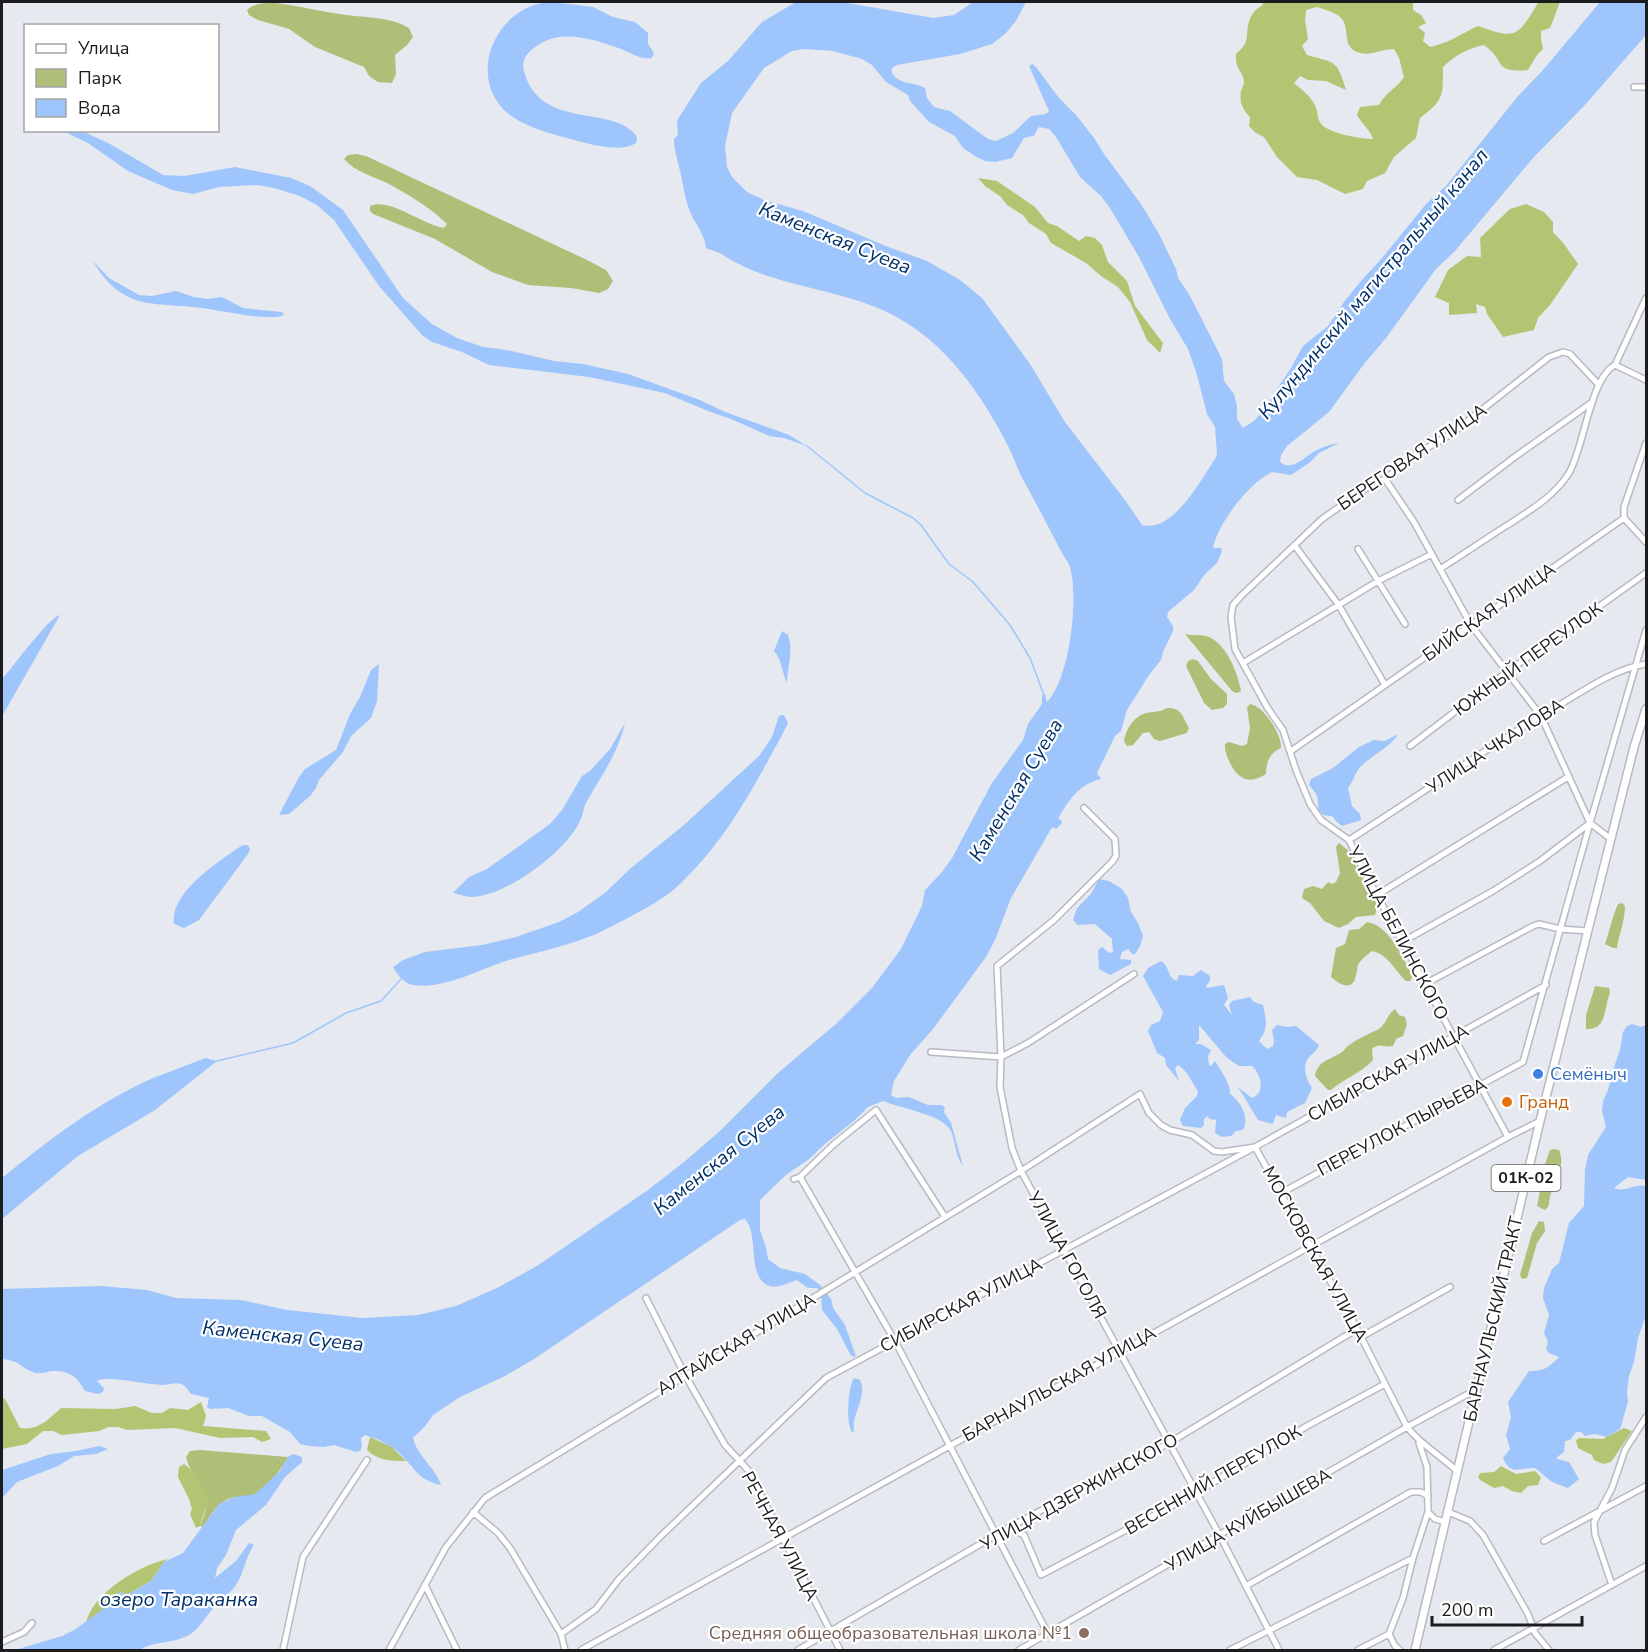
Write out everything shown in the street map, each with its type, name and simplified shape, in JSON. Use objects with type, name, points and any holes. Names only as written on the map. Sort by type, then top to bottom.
[{"type":"main road","name":"БАРНАУЛЬСКИЙ ТРАКТ","points":[[1415,1650],[1540,1121],[1634,747],[1647,709]]},
{"type":"street","points":[[1634,87],[1647,87]]},
{"type":"street","points":[[1440,568],[1540,504],[1560,485],[1570,471],[1599,385],[1607,371],[1615,365],[1647,298]]},
{"type":"street","name":"БЕРЕГОВАЯ УЛИЦА","points":[[1233,605],[1322,519],[1371,485],[1385,479],[1415,455],[1451,434],[1549,357],[1563,352],[1570,354],[1599,385]]},
{"type":"street","points":[[1615,365],[1647,380]]},
{"type":"street","points":[[1458,500],[1593,402]]},
{"type":"street","points":[[1647,443],[1624,507],[1624,518],[1647,542]]},
{"type":"street","points":[[1385,479],[1414,522],[1471,625],[1541,716],[1590,823],[1611,840]]},
{"type":"street","name":"БИЙСКАЯ УЛИЦА","points":[[1291,751],[1624,518]]},
{"type":"street","points":[[1295,546],[1338,604],[1385,685]]},
{"type":"street","points":[[1359,549],[1405,624]]},
{"type":"street","points":[[1243,663],[1338,604],[1432,554]]},
{"type":"street","name":"ЮЖНЫЙ ПЕРЕУЛОК","points":[[1410,746],[1507,672],[1647,573]]},
{"type":"street","name":"УЛИЦА БЕЛИНСКОГО","points":[[1233,605],[1230,617],[1235,649],[1267,707],[1283,730],[1296,770],[1317,814],[1349,840],[1508,1137]]},
{"type":"street","points":[[1546,985],[1590,823],[1647,630]]},
{"type":"street","name":"УЛИЦА ЧКАЛОВА","points":[[1349,840],[1541,716],[1603,679],[1637,665],[1647,664]]},
{"type":"street","points":[[1377,895],[1569,777]]},
{"type":"street","name":"УЛИЦА ГОГОЛЯ","points":[[1084,808],[1115,839],[1116,856],[1054,920],[997,966],[1000,1087],[1005,1118],[1012,1148],[1021,1171],[1220,1536],[1279,1650]]},
{"type":"street","points":[[1402,942],[1493,891],[1540,861],[1590,823]]},
{"type":"street","points":[[1425,984],[1539,924],[1560,929],[1588,931]]},
{"type":"street","points":[[931,1052],[1001,1056],[1028,1043],[1134,974]]},
{"type":"street","name":"СИБИРСКАЯ УЛИЦА","points":[[561,1634],[596,1609],[618,1579],[826,1378],[1255,1147],[1546,985]]},
{"type":"street","name":"ПЕРЕУЛОК ПЫРЬЕВА","points":[[1281,1193],[1523,1062],[1546,985]]},
{"type":"street","name":"МОСКОВСКАЯ УЛИЦА","points":[[1140,1094],[1149,1113],[1161,1125],[1170,1130],[1192,1135],[1214,1151],[1255,1147],[1357,1329],[1407,1427],[1419,1441],[1439,1455],[1456,1472]]},
{"type":"street","name":"АЛТАЙСКАЯ УЛИЦА","points":[[389,1650],[446,1547],[485,1498],[1021,1171],[1140,1094]]},
{"type":"street","points":[[945,1217],[876,1110],[797,1178],[895,1341],[1048,1634]]},
{"type":"street","name":"БАРНАУЛЬСКАЯ УЛИЦА","points":[[581,1650],[1311,1245],[1540,1121]]},
{"type":"street","points":[[1361,1337],[1450,1287]]},
{"type":"street","name":"РЕЧНАЯ УЛИЦА","points":[[646,1298],[685,1375],[725,1445],[748,1470],[840,1650]]},
{"type":"street","name":"УЛИЦА ДЗЕРЖИНСКОГО","points":[[798,1650],[1008,1528],[1169,1443],[1357,1329]]},
{"type":"street","name":"ВЕСЕННИЙ ПЕРЕУЛОК","points":[[1008,1528],[1024,1535],[1041,1575],[1196,1492],[1307,1426],[1385,1384]]},
{"type":"street","name":"УЛИЦА КУЙБЫШЕВА","points":[[1019,1650],[1477,1389]]},
{"type":"street","points":[[1612,1585],[1595,1535],[1594,1522],[1612,1488],[1625,1450],[1647,1417]]},
{"type":"street","points":[[1358,1650],[1389,1635],[1403,1598],[1428,1512],[1427,1467],[1419,1441]]},
{"type":"street","points":[[283,1650],[303,1557],[308,1546],[367,1460]]},
{"type":"street","points":[[1544,1541],[1647,1486]]},
{"type":"street","points":[[1246,1586],[1411,1492],[1421,1492],[1428,1496]]},
{"type":"street","points":[[473,1512],[498,1533],[510,1548],[561,1634],[565,1650]]},
{"type":"street","points":[[1428,1512],[1435,1519],[1446,1522]]},
{"type":"street","points":[[1448,1512],[1470,1521],[1483,1535],[1528,1614],[1534,1633],[1549,1650]]},
{"type":"street","points":[[1230,1650],[1413,1558]]},
{"type":"street","points":[[1494,1650],[1647,1566]]},
{"type":"street","points":[[424,1586],[458,1650]]},
{"type":"street","points":[[2,1642],[24,1632],[32,1623]]},
{"type":"street","points":[[1389,1635],[1400,1650]]},
{"type":"green space","points":[[1264,2],[1413,2],[1413,10],[1421,15],[1426,23],[1418,27],[1425,33],[1423,41],[1430,47],[1478,26],[1501,33],[1515,32],[1525,23],[1538,3],[1560,2],[1550,28],[1541,31],[1543,49],[1528,70],[1504,68],[1496,56],[1484,45],[1462,53],[1443,67],[1440,97],[1434,107],[1420,118],[1416,138],[1394,157],[1385,173],[1367,181],[1363,189],[1345,194],[1317,180],[1297,177],[1277,157],[1264,137],[1249,126],[1250,117],[1241,102],[1244,82],[1236,54],[1242,49],[1247,39],[1250,18]],"holes":[[[1317,7],[1334,13],[1342,19],[1349,46],[1352,49],[1366,54],[1394,49],[1399,58],[1404,77],[1379,105],[1360,107],[1357,115],[1373,139],[1344,135],[1323,126],[1312,100],[1294,83],[1300,76],[1308,80],[1326,81],[1346,90],[1334,64],[1307,55],[1302,46],[1308,39],[1306,10]]]},
{"type":"green space","points":[[263,3],[393,21],[409,28],[413,37],[395,55],[396,74],[392,83],[378,82],[369,76],[364,67],[315,47],[289,29],[258,20],[249,15],[247,10]]},
{"type":"green space","points":[[348,155],[366,156],[587,260],[606,270],[613,281],[608,289],[599,293],[571,288],[528,285],[492,272],[435,239],[373,214],[370,206],[387,205],[436,226],[444,228],[447,224],[412,197],[359,171],[344,159]]},
{"type":"green space","points":[[978,178],[997,181],[1035,207],[1048,223],[1057,226],[1079,241],[1086,236],[1095,238],[1102,245],[1108,262],[1127,281],[1135,306],[1163,343],[1160,353],[1147,340],[1130,302],[1118,287],[1086,263],[1051,243],[1046,234],[1007,205]]},
{"type":"green space","points":[[1526,204],[1544,212],[1553,222],[1553,232],[1578,264],[1550,305],[1538,318],[1534,330],[1503,337],[1487,314],[1485,307],[1476,304],[1477,313],[1449,315],[1449,303],[1435,297],[1448,270],[1467,256],[1481,257],[1480,238],[1510,209]]},
{"type":"green space","points":[[1185,634],[1209,637],[1221,646],[1234,667],[1240,692],[1232,691]]},
{"type":"green space","points":[[1193,659],[1198,661],[1211,679],[1227,694],[1227,704],[1223,708],[1212,710],[1204,703],[1186,666],[1188,661]]},
{"type":"green space","points":[[1250,704],[1261,710],[1271,722],[1279,736],[1281,748],[1269,758],[1266,774],[1249,780],[1239,776],[1233,768],[1226,753],[1225,744],[1229,742],[1242,746],[1247,744],[1250,728],[1247,708]]},
{"type":"green space","points":[[1167,708],[1179,711],[1189,728],[1187,733],[1160,741],[1154,739],[1149,732],[1143,733],[1133,745],[1127,746],[1124,741],[1126,733],[1136,718]]},
{"type":"green space","points":[[1339,843],[1350,852],[1359,873],[1375,897],[1377,906],[1375,915],[1356,917],[1339,928],[1324,921],[1310,903],[1302,898],[1304,889],[1313,886],[1322,889],[1328,882],[1332,884],[1336,882],[1340,873],[1336,847]]},
{"type":"green space","points":[[1622,903],[1625,906],[1624,917],[1617,948],[1613,948],[1605,944],[1618,904]]},
{"type":"green space","points":[[1367,922],[1375,924],[1389,936],[1413,976],[1410,981],[1406,981],[1383,956],[1372,951],[1359,963],[1352,984],[1342,984],[1331,977],[1336,948],[1345,944],[1349,930],[1359,929]]},
{"type":"green space","points":[[1595,986],[1609,988],[1610,993],[1601,1022],[1593,1029],[1586,1029],[1586,1015]]},
{"type":"green space","points":[[1395,1009],[1399,1015],[1405,1017],[1407,1024],[1403,1036],[1396,1039],[1393,1046],[1380,1046],[1372,1049],[1373,1060],[1368,1065],[1328,1090],[1315,1076],[1319,1067],[1355,1041],[1380,1028]]},
{"type":"green space","points":[[1550,1150],[1559,1150],[1561,1167],[1545,1210],[1537,1206],[1545,1164]]},
{"type":"green space","points":[[1539,1221],[1544,1222],[1545,1231],[1537,1243],[1527,1278],[1522,1279],[1520,1275],[1532,1233]]},
{"type":"green space","points":[[2,1397],[20,1428],[38,1426],[61,1408],[116,1409],[135,1406],[152,1413],[162,1413],[170,1408],[188,1410],[201,1402],[206,1416],[203,1426],[266,1431],[271,1439],[262,1442],[253,1437],[220,1438],[175,1428],[128,1430],[109,1427],[99,1431],[62,1435],[53,1431],[43,1431],[27,1444],[2,1449]]},
{"type":"green space","points":[[1624,1428],[1632,1431],[1611,1462],[1603,1464],[1578,1448],[1576,1440],[1580,1438],[1603,1439]]},
{"type":"green space","points":[[370,1437],[392,1447],[406,1461],[385,1460],[371,1454],[367,1450]]},
{"type":"green space","points":[[190,1451],[288,1457],[277,1474],[260,1491],[250,1496],[226,1500],[214,1510],[203,1527],[200,1526],[206,1509],[205,1500],[186,1457]]},
{"type":"green space","points":[[184,1464],[208,1493],[207,1506],[200,1526],[196,1528],[190,1514],[192,1509],[189,1499],[178,1477],[179,1467]]},
{"type":"green space","points":[[1501,1466],[1516,1474],[1535,1471],[1541,1477],[1538,1485],[1528,1486],[1521,1493],[1503,1486],[1494,1488],[1480,1480],[1478,1476],[1481,1473],[1494,1472]]},
{"type":"green space","points":[[168,1559],[151,1581],[127,1595],[121,1592],[86,1623],[97,1601],[107,1591],[144,1567]]},
{"type":"water","points":[[553,2],[593,7],[613,17],[635,22],[648,33],[648,44],[654,53],[652,58],[640,57],[611,45],[588,39],[565,36],[554,38],[534,48],[527,55],[523,64],[533,90],[545,102],[561,110],[612,121],[626,127],[637,137],[636,143],[617,148],[602,146],[540,130],[510,115],[492,93],[488,75],[489,58],[495,41],[505,25],[518,13],[534,5]]},
{"type":"water","points":[[796,2],[842,2],[933,18],[954,15],[973,2],[1026,2],[1016,21],[992,44],[960,54],[897,65],[892,68],[892,73],[903,82],[925,88],[927,98],[934,107],[950,111],[988,139],[996,141],[1013,133],[1031,116],[1046,114],[1049,111],[1029,66],[1032,64],[1036,67],[1094,138],[1141,204],[1159,234],[1178,278],[1189,294],[1222,359],[1224,381],[1234,394],[1237,419],[1243,428],[1262,412],[1303,346],[1328,326],[1361,281],[1426,204],[1446,186],[1518,96],[1600,2],[1646,2],[1646,35],[1584,106],[1533,158],[1455,251],[1436,269],[1329,412],[1287,446],[1281,455],[1280,462],[1284,465],[1293,464],[1318,450],[1339,443],[1319,453],[1291,475],[1272,472],[1254,485],[1221,527],[1213,548],[1221,548],[1222,551],[1217,563],[1205,574],[1194,590],[1168,612],[1167,617],[1173,626],[1173,631],[1161,660],[1127,710],[1121,731],[1115,736],[1097,773],[1101,779],[1080,789],[1066,806],[1058,819],[1062,823],[1056,829],[1053,827],[1051,829],[1011,898],[986,957],[933,1029],[910,1055],[894,1081],[891,1095],[896,1098],[909,1097],[928,1105],[942,1105],[945,1108],[944,1112],[951,1123],[963,1166],[947,1125],[931,1116],[883,1101],[868,1107],[808,1160],[787,1174],[760,1200],[760,1230],[768,1259],[780,1268],[805,1274],[820,1285],[831,1299],[833,1308],[845,1325],[856,1356],[853,1357],[850,1354],[837,1329],[822,1310],[821,1291],[817,1288],[808,1288],[797,1280],[776,1287],[763,1282],[755,1266],[752,1236],[745,1219],[740,1220],[534,1359],[505,1376],[460,1397],[433,1415],[413,1438],[418,1451],[441,1485],[423,1478],[390,1446],[365,1435],[361,1438],[360,1451],[356,1452],[334,1445],[309,1446],[300,1444],[290,1432],[262,1416],[249,1416],[228,1408],[210,1409],[207,1407],[209,1398],[191,1394],[181,1384],[162,1385],[102,1379],[97,1381],[104,1388],[103,1392],[98,1394],[85,1391],[79,1381],[68,1373],[51,1371],[36,1373],[13,1361],[2,1359],[2,1289],[101,1286],[147,1290],[176,1298],[241,1300],[287,1310],[363,1318],[418,1315],[456,1306],[497,1288],[537,1266],[648,1190],[684,1162],[720,1131],[778,1073],[837,1023],[872,988],[901,949],[922,906],[925,890],[952,858],[992,783],[1023,740],[1028,724],[1042,704],[1042,695],[1045,694],[1047,702],[1055,691],[1067,657],[1073,617],[1073,581],[1070,567],[1008,446],[974,389],[946,355],[930,340],[893,315],[851,298],[763,274],[706,248],[703,236],[690,212],[675,147],[674,139],[678,135],[678,119],[701,83],[728,61],[762,22]],"holes":[[[804,49],[833,51],[862,59],[872,65],[886,82],[908,95],[910,101],[929,122],[955,136],[963,148],[985,161],[995,162],[1012,158],[1024,138],[1034,136],[1039,127],[1049,129],[1080,177],[1101,196],[1110,208],[1188,349],[1207,414],[1215,427],[1217,454],[1215,459],[1184,503],[1164,521],[1153,525],[1142,525],[1065,422],[1030,364],[982,298],[960,280],[927,261],[803,211],[764,200],[747,192],[732,177],[727,167],[725,146],[732,113],[764,68],[792,51]]]},
{"type":"water","points":[[65,132],[84,132],[110,144],[163,175],[184,176],[235,167],[291,178],[310,186],[343,210],[403,298],[432,324],[457,338],[483,347],[628,374],[789,435],[807,446],[784,438],[769,436],[665,393],[589,377],[489,365],[462,352],[432,342],[422,335],[379,286],[334,220],[317,205],[300,196],[257,185],[219,187],[193,194],[172,190],[128,171],[88,143]]},
{"type":"water","points":[[93,261],[109,278],[139,295],[152,296],[176,291],[207,299],[222,297],[243,308],[282,312],[284,315],[257,316],[140,301],[114,288]]},
{"type":"water","points":[[60,615],[2,716],[2,679],[39,633]]},
{"type":"water","points":[[782,631],[788,635],[790,642],[787,683],[779,658],[774,651]]},
{"type":"water","points":[[379,664],[377,701],[371,718],[351,736],[343,752],[319,780],[310,796],[289,814],[279,815],[305,769],[336,750],[371,670]]},
{"type":"water","points":[[784,715],[788,723],[738,812],[697,866],[675,889],[661,899],[588,937],[509,960],[449,982],[425,986],[409,984],[393,967],[403,960],[425,952],[482,945],[516,937],[559,922],[578,912],[606,892],[631,868],[684,825],[759,756],[772,737],[779,716]]},
{"type":"water","points":[[625,723],[614,754],[587,801],[579,823],[561,847],[533,871],[501,889],[472,897],[453,893],[469,877],[487,869],[550,824],[562,810],[582,776],[590,771],[610,749]]},
{"type":"water","points":[[1396,735],[1390,743],[1360,768],[1348,788],[1352,806],[1360,814],[1361,820],[1342,826],[1332,816],[1322,814],[1316,794],[1309,785],[1311,779],[1333,768],[1359,747],[1374,740],[1385,741]]},
{"type":"water","points":[[243,845],[248,845],[250,850],[248,854],[199,920],[184,928],[174,924],[179,901],[188,889],[210,868]]},
{"type":"water","points":[[1099,879],[1109,881],[1122,889],[1128,898],[1131,912],[1143,936],[1135,954],[1128,949],[1122,952],[1120,959],[1131,960],[1131,964],[1110,975],[1099,969],[1098,950],[1102,947],[1109,953],[1113,952],[1112,939],[1095,924],[1078,925],[1073,920],[1077,908],[1091,894]]},
{"type":"water","points":[[1161,961],[1177,981],[1179,975],[1193,976],[1201,970],[1210,976],[1207,988],[1224,985],[1228,998],[1224,1005],[1232,1015],[1229,1005],[1232,1001],[1250,997],[1254,1002],[1263,1005],[1266,1020],[1259,1041],[1267,1049],[1273,1046],[1272,1030],[1277,1025],[1296,1026],[1319,1045],[1307,1060],[1305,1068],[1312,1088],[1305,1103],[1287,1112],[1286,1118],[1276,1115],[1273,1124],[1258,1120],[1238,1087],[1252,1098],[1256,1096],[1261,1083],[1255,1069],[1252,1066],[1239,1066],[1227,1058],[1199,1025],[1199,1040],[1195,1044],[1201,1044],[1211,1050],[1208,1056],[1209,1065],[1211,1066],[1215,1061],[1223,1073],[1230,1094],[1243,1110],[1245,1125],[1243,1130],[1236,1131],[1231,1136],[1222,1137],[1215,1133],[1216,1120],[1207,1116],[1201,1128],[1183,1126],[1180,1120],[1185,1108],[1197,1096],[1198,1091],[1187,1073],[1178,1065],[1175,1068],[1179,1081],[1166,1065],[1165,1058],[1157,1053],[1148,1031],[1151,1025],[1160,1021],[1163,1012],[1143,976],[1148,968]]},
{"type":"water","points":[[1632,1024],[1641,1027],[1646,1025],[1646,1180],[1628,1177],[1614,1188],[1646,1186],[1646,1315],[1629,1376],[1628,1402],[1620,1429],[1607,1437],[1595,1434],[1585,1436],[1581,1432],[1576,1432],[1570,1440],[1565,1441],[1564,1452],[1557,1459],[1569,1462],[1579,1479],[1568,1488],[1552,1482],[1535,1468],[1517,1470],[1506,1464],[1503,1458],[1510,1449],[1506,1435],[1511,1417],[1508,1402],[1529,1371],[1546,1368],[1559,1357],[1549,1353],[1546,1349],[1548,1342],[1544,1333],[1549,1315],[1543,1298],[1544,1288],[1552,1269],[1559,1263],[1569,1223],[1584,1206],[1585,1170],[1588,1155],[1606,1127],[1602,1111],[1603,1101],[1620,1050],[1623,1032],[1627,1026]]},
{"type":"water","points":[[206,1058],[217,1061],[155,1110],[78,1156],[2,1219],[2,1178],[74,1123],[113,1098],[153,1078]]},
{"type":"water","points":[[854,1378],[860,1380],[862,1393],[853,1433],[850,1429],[848,1406]]},
{"type":"water","points":[[99,1446],[108,1449],[96,1454],[74,1456],[58,1466],[17,1482],[2,1498],[2,1470],[51,1454]]},
{"type":"water","name":"озеро Тараканка","points":[[293,1454],[302,1457],[302,1462],[285,1477],[266,1505],[236,1530],[226,1555],[217,1568],[215,1578],[236,1561],[249,1543],[254,1545],[239,1580],[230,1593],[192,1633],[183,1638],[150,1645],[140,1650],[15,1650],[62,1636],[76,1629],[111,1603],[114,1597],[121,1592],[127,1595],[151,1581],[164,1562],[183,1553],[219,1504],[234,1497],[255,1494],[280,1471],[288,1457]]},
{"type":"waterway","points":[[807,446],[865,493],[913,518],[921,525],[949,564],[973,582],[1010,625],[1030,658],[1044,695]]},
{"type":"waterway","points":[[217,1061],[293,1043],[346,1013],[381,1001],[401,979]]},
{"type":"place","name":"Семёныч","points":[[1538,1074]]},
{"type":"place","name":"Гранд","points":[[1507,1102]]},
{"type":"place","name":"Средняя общеобразовательная школа №1","points":[[1084,1633]]},
{"type":"water label","name":"Каменская Суева","points":[[835,238]]},
{"type":"water label","name":"Кулундинский магистральный канал","points":[[1373,284]]},
{"type":"water label","name":"Каменская Суева","points":[[1016,790]]},
{"type":"water label","name":"Каменская Суева","points":[[719,1160]]},
{"type":"water label","name":"Каменская Суева","points":[[283,1336]]}]
